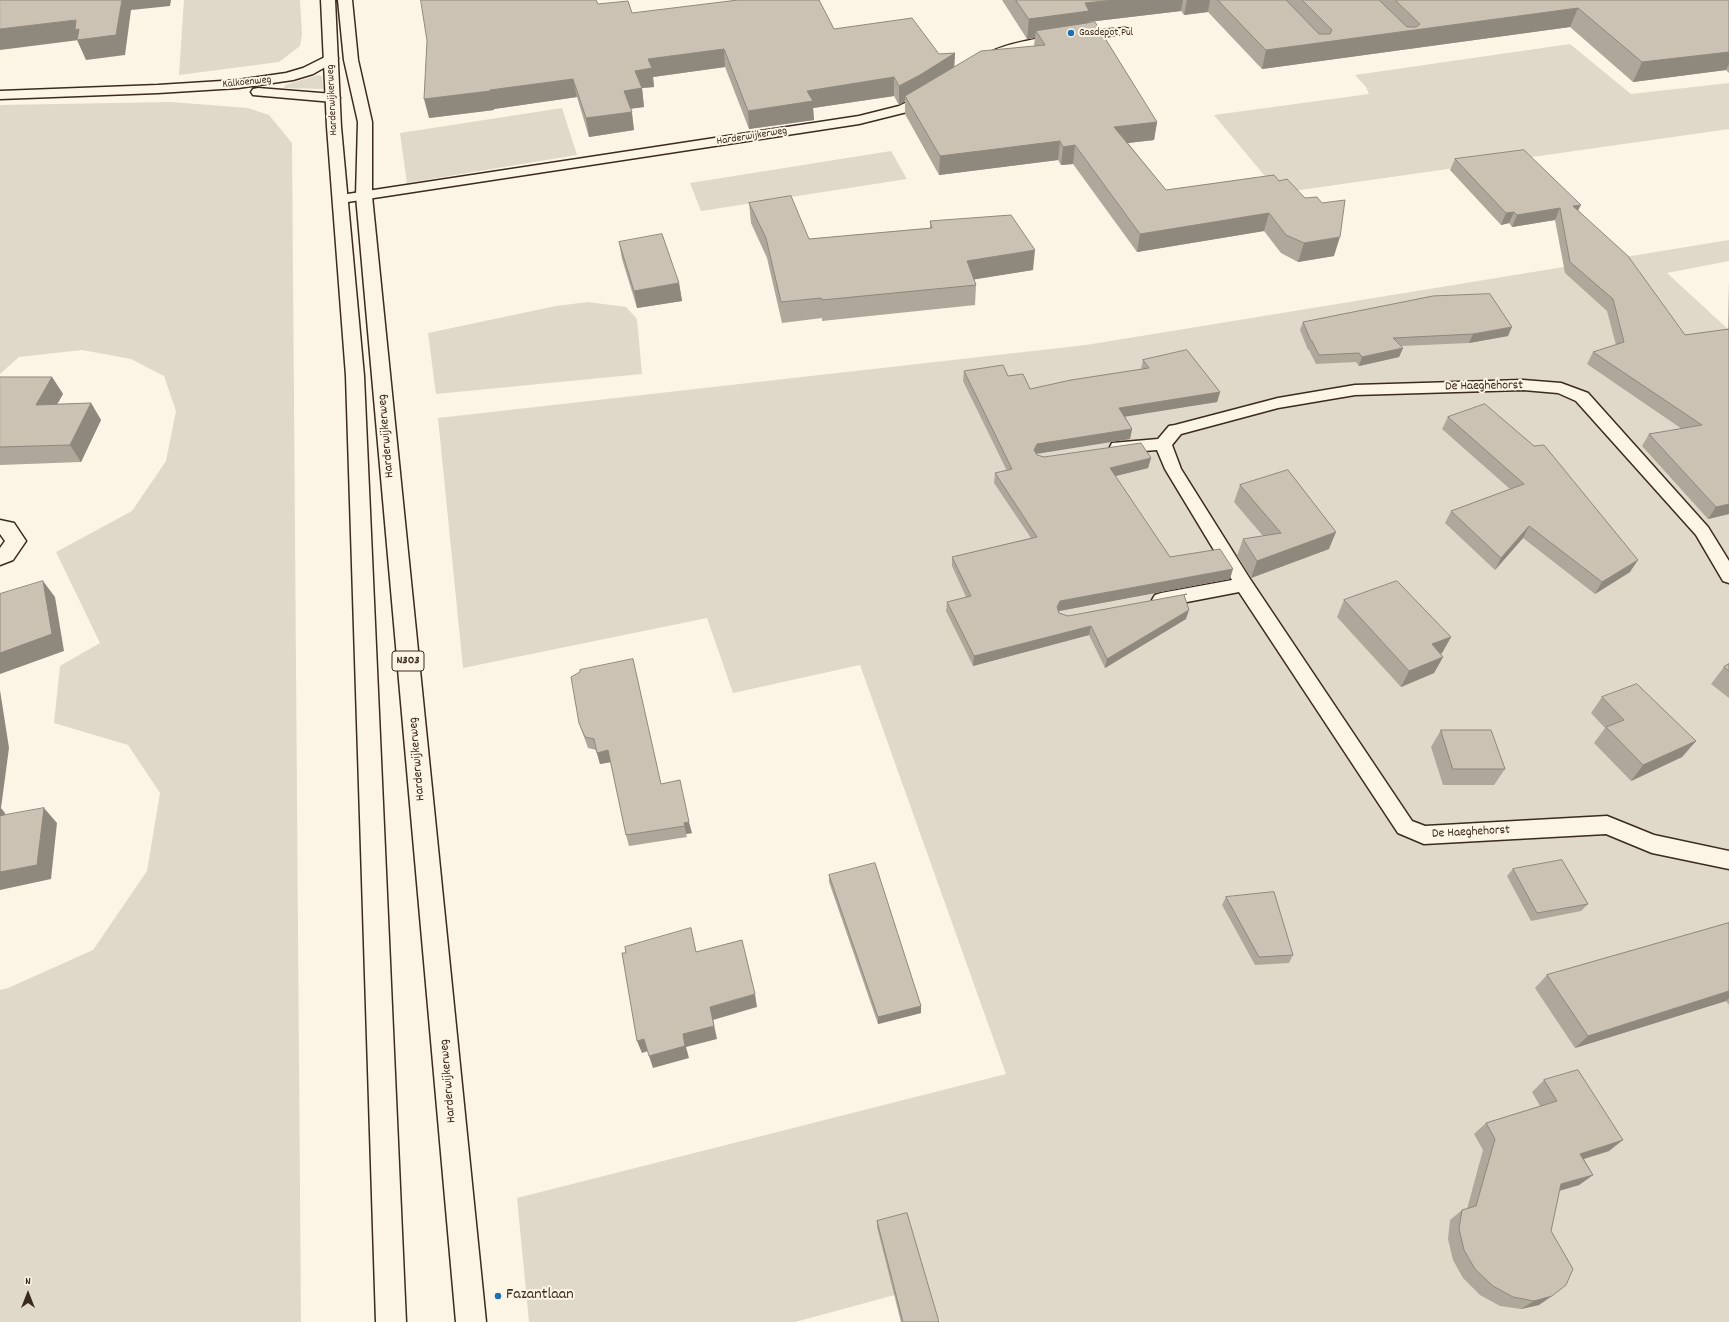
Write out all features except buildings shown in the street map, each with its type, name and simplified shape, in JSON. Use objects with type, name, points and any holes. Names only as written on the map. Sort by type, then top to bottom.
[{"type":"main road","name":"Harderwijkerweg","points":[[328,0],[332,58],[334,127],[341,199],[354,376],[391,1322]]},
{"type":"main road","name":"Harderwijkerweg","points":[[345,0],[351,60],[365,122],[364,196],[472,1322]]},
{"type":"main road","name":"Kalkoenweg","points":[[0,95],[158,89],[276,80],[308,71],[332,58]]},
{"type":"main road","name":"Kalkoenweg","points":[[158,89],[275,92],[333,98]]},
{"type":"main road","points":[[0,527],[7,528],[16,541],[6,555],[0,558]]},
{"type":"lane","points":[[982,62],[1011,49],[1029,44],[1125,31]]},
{"type":"lane","name":"Harderwijkerweg","points":[[341,199],[859,120],[903,109],[937,89]]},
{"type":"lane","name":"De Haeghehorst","points":[[1729,576],[1702,531],[1582,397],[1561,388],[1523,385],[1355,390],[1278,403],[1175,430],[1163,444],[1173,469],[1244,584],[1405,827],[1424,835],[1607,825],[1652,844],[1729,860]]},
{"type":"lane","points":[[1106,450],[1163,444]]},
{"type":"lane","points":[[1144,603],[1244,584]]},
{"type":"shaded area","points":[[184,0],[300,0],[302,34],[300,46],[279,62],[179,75]]},
{"type":"shaded area","points":[[1570,44],[1631,94],[1729,83],[1729,129],[1279,193],[1214,115],[1369,94],[1366,87],[1355,75]]},
{"type":"shaded area","points":[[318,75],[322,76],[323,89],[284,88],[285,85]]},
{"type":"shaded area","points":[[171,102],[248,108],[269,115],[292,143],[301,1322],[0,1322],[0,990],[8,988],[93,950],[147,871],[160,793],[128,745],[54,723],[60,666],[100,643],[56,552],[132,511],[166,461],[176,411],[164,376],[131,359],[82,350],[19,357],[0,374],[0,105]]},
{"type":"shaded area","points":[[562,108],[577,155],[407,183],[400,133]]},
{"type":"shaded area","points":[[891,151],[907,179],[701,211],[690,183]]},
{"type":"shaded area","points":[[1729,240],[1729,261],[1667,273],[1729,330],[1729,1322],[941,1322],[917,1289],[795,1322],[529,1322],[517,1198],[1006,1074],[860,665],[733,693],[707,618],[463,668],[438,418],[1086,345]]},
{"type":"shaded area","points":[[588,302],[626,307],[637,319],[642,374],[436,394],[428,333],[556,306]]},
{"type":"place","name":"Gasdepot Pul","points":[[1071,33]]},
{"type":"place","name":"Fazantlaan","points":[[498,1296]]}]
